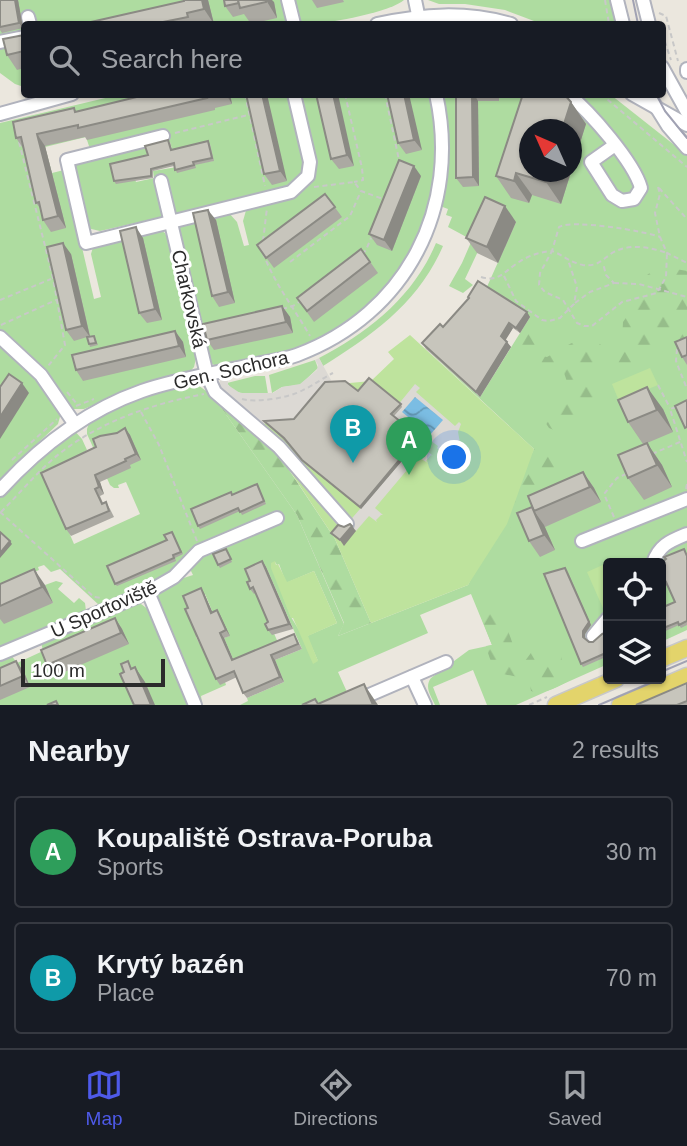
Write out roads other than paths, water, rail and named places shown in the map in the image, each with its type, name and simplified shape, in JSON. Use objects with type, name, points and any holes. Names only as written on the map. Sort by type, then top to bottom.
[{"type":"main road","points":[[666,657],[687,648]]},
{"type":"main road","points":[[620,705],[687,676]]},
{"type":"main road","points":[[556,705],[604,684]]},
{"type":"street","points":[[288,0],[293,21]]},
{"type":"street","points":[[415,0],[420,20],[464,15],[495,21]]},
{"type":"street","points":[[617,0],[622,21]]},
{"type":"street","points":[[643,0],[648,21]]},
{"type":"street","points":[[0,42],[21,38]]},
{"type":"street","points":[[666,74],[687,112]]},
{"type":"street","points":[[0,114],[58,98]]},
{"type":"street","points":[[163,136],[67,160],[86,243],[291,192],[308,176],[310,162],[295,98]]},
{"type":"street","name":"Gen. Sochora","points":[[0,490],[46,445],[74,423],[143,391],[297,355],[340,334],[375,308],[405,275],[419,251],[440,189],[442,167],[437,98]]},
{"type":"street","points":[[572,98],[615,145],[639,179],[641,188],[634,199],[622,201],[612,195],[591,162],[615,145]]},
{"type":"street","points":[[639,98],[687,125]]},
{"type":"street","points":[[650,98],[687,148]]},
{"type":"street","points":[[657,109],[658,98]]},
{"type":"street","name":"Charkovská","points":[[161,181],[207,375],[215,392],[279,447],[347,524]]},
{"type":"street","points":[[0,337],[41,375],[74,423]]},
{"type":"street","points":[[582,541],[686,497]]},
{"type":"street","name":"U Sportoviště","points":[[0,654],[148,592],[174,577],[201,551],[277,519]]},
{"type":"street","points":[[655,558],[666,543],[687,534]]},
{"type":"street","points":[[148,592],[195,705]]},
{"type":"street","points":[[593,636],[606,621]]},
{"type":"street","points":[[346,705],[446,662]]},
{"type":"street","points":[[412,677],[425,705]]},
{"type":"water","points":[[415,397],[443,420],[430,435],[402,412]]},
{"type":"tram line","points":[[633,0],[637,21]]},
{"type":"tram line","points":[[658,98],[687,138]]},
{"type":"tram line","points":[[666,670],[687,661]]},
{"type":"tram line","points":[[599,705],[648,684]]},
{"type":"place","name":"Krytý bazén","points":[[353,463]]},
{"type":"place","name":"Koupaliště Ostrava-Poruba","points":[[409,475]]}]
